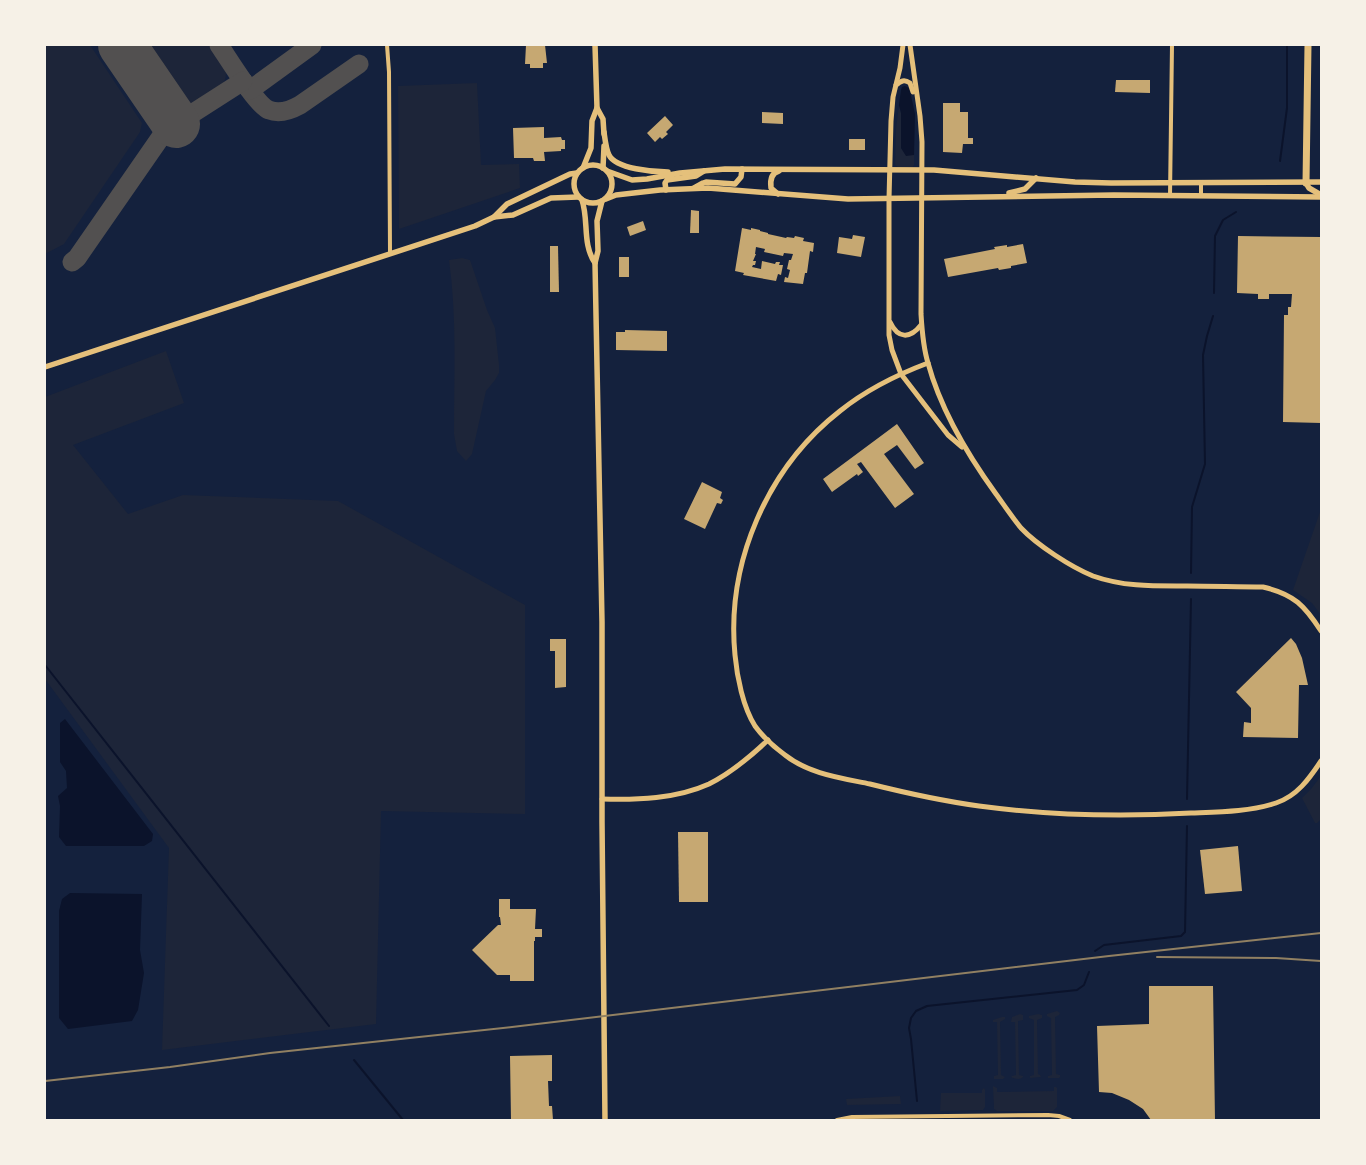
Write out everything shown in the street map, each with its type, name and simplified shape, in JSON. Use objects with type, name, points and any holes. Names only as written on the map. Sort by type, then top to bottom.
[{"type":"highway","points":[[1306,183],[1308,45]]},
{"type":"main road","points":[[595,45],[597,108],[592,121],[591,148],[583,168],[578,173],[574,187],[584,211],[589,254],[595,263]]},
{"type":"main road","points":[[597,108],[603,119],[605,170],[612,180],[611,190],[604,200],[597,222],[598,251],[595,263],[602,630],[604,1120]]},
{"type":"main road","points":[[604,132],[608,155],[616,163],[655,172],[685,173]]},
{"type":"main road","points":[[583,168],[595,166],[632,180],[706,170],[742,169],[921,170],[1111,183],[1321,182]]},
{"type":"main road","points":[[694,188],[706,182],[735,184],[741,177],[742,169]]},
{"type":"main road","points":[[666,190],[665,183],[667,180],[696,176],[706,170]]},
{"type":"main road","points":[[779,194],[771,188],[770,178],[777,171],[786,170]]},
{"type":"main road","points":[[494,217],[507,204],[570,174],[578,173]]},
{"type":"main road","points":[[957,198],[1014,193],[1025,190],[1036,178]]},
{"type":"main road","points":[[1306,183],[1309,188],[1321,196]]},
{"type":"main road","points":[[45,367],[475,226],[494,217],[513,215],[551,198],[580,198],[591,204],[616,195],[694,188],[838,199],[1114,195],[1321,196]]},
{"type":"street","points":[[386,45],[389,72],[390,253]]},
{"type":"street","points":[[903,45],[893,97],[891,121],[889,170],[889,335],[892,350],[901,374],[948,435],[965,448]]},
{"type":"street","points":[[910,45],[922,142],[922,325],[928,363],[939,395],[965,448],[978,468],[1021,527],[1033,538],[1072,565],[1094,576],[1131,585],[1263,587],[1275,590],[1300,603],[1312,616],[1321,631]]},
{"type":"street","points":[[1170,196],[1172,45]]},
{"type":"street","points":[[896,85],[906,80],[910,83],[915,108],[920,116]]},
{"type":"street","points":[[1201,184],[1201,196]]},
{"type":"street","points":[[889,319],[898,334],[905,335],[915,332],[922,325]]},
{"type":"street","points":[[928,363],[874,388],[843,408],[825,423],[789,463],[759,514],[747,543],[740,574],[735,606],[734,630],[736,665],[740,688],[754,724],[768,740],[784,755],[810,769],[912,794],[979,806],[1086,814],[1182,814],[1260,807],[1278,802],[1294,794],[1310,778],[1321,761]]},
{"type":"street","points":[[602,799],[648,798],[671,795],[709,784],[736,767],[768,740]]},
{"type":"street","points":[[837,1120],[852,1117],[1048,1115],[1070,1120]]},
{"type":"shaded area","points":[[45,45],[90,45],[142,123],[140,132],[64,244],[45,254]]},
{"type":"shaded area","points":[[141,45],[214,45],[224,62],[226,74],[224,81],[215,95],[208,101],[201,105],[186,105],[180,101]]},
{"type":"shaded area","points":[[477,83],[481,165],[519,164],[520,188],[399,229],[398,86]]},
{"type":"shaded area","points":[[905,86],[909,88],[915,114],[914,155],[906,156],[901,148],[901,113],[899,105],[901,90]]},
{"type":"shaded area","points":[[899,105],[901,113],[901,148],[906,155],[914,155],[914,165],[912,168],[895,165]]},
{"type":"shaded area","points":[[462,258],[470,260],[495,328],[499,365],[499,373],[486,391],[472,454],[466,461],[457,451],[454,434],[454,325],[449,260]]},
{"type":"shaded area","points":[[166,351],[184,403],[73,445],[128,514],[183,495],[338,501],[525,605],[525,814],[381,811],[376,1024],[162,1050],[169,848],[45,679],[45,397]]},
{"type":"shaded area","points":[[1321,509],[1321,615],[1312,603],[1293,590]]},
{"type":"shaded area","points":[[65,719],[153,834],[152,841],[144,846],[66,846],[59,837],[60,806],[58,796],[67,788],[66,771],[60,762],[60,723]]},
{"type":"shaded area","points":[[1321,776],[1321,819],[1315,823],[1302,798]]},
{"type":"shaded area","points":[[70,893],[142,894],[140,950],[144,973],[138,1010],[132,1021],[68,1029],[59,1018],[59,911],[62,899]]},
{"type":"shaded area","points":[[1057,1011],[1060,1013],[1055,1017],[1056,1074],[1060,1075],[1060,1077],[1048,1078],[1048,1076],[1052,1075],[1051,1018],[1047,1014]]},
{"type":"shaded area","points":[[1020,1014],[1023,1015],[1023,1020],[1018,1021],[1019,1075],[1023,1077],[1017,1079],[1011,1077],[1016,1075],[1015,1022],[1011,1022],[1012,1017]]},
{"type":"shaded area","points":[[1042,1015],[1042,1018],[1037,1020],[1038,1074],[1041,1077],[1030,1078],[1030,1076],[1034,1075],[1034,1020],[1029,1018],[1029,1016]]},
{"type":"shaded area","points":[[1005,1017],[1005,1019],[1000,1022],[1001,1075],[1005,1077],[1003,1079],[994,1079],[994,1076],[998,1075],[997,1022],[993,1022],[993,1020]]},
{"type":"shaded area","points":[[993,1086],[997,1088],[997,1092],[1054,1091],[1054,1087],[1056,1087],[1057,1107],[1053,1111],[997,1111],[994,1109]]},
{"type":"shaded area","points":[[984,1088],[985,1107],[983,1110],[940,1111],[941,1093],[982,1093]]},
{"type":"shaded area","points":[[900,1096],[901,1104],[847,1105],[846,1099]]},
{"type":"building","points":[[526,45],[545,45],[547,63],[543,63],[543,68],[530,68],[530,64],[525,64]]},
{"type":"building","points":[[1116,80],[1150,80],[1150,93],[1115,92]]},
{"type":"building","points":[[943,103],[960,103],[960,112],[968,112],[968,138],[973,138],[973,144],[963,144],[962,153],[943,152]]},
{"type":"building","points":[[762,112],[783,113],[783,124],[762,123]]},
{"type":"building","points":[[665,116],[673,125],[666,132],[668,134],[662,139],[660,137],[655,142],[647,133]]},
{"type":"building","points":[[544,127],[544,138],[561,137],[562,140],[565,140],[565,149],[544,152],[545,161],[534,161],[533,158],[514,158],[513,128]]},
{"type":"building","points":[[849,139],[865,139],[865,150],[849,150]]},
{"type":"building","points":[[691,210],[699,211],[699,233],[690,233]]},
{"type":"building","points":[[643,221],[646,230],[630,236],[627,227]]},
{"type":"building","points":[[742,228],[760,230],[786,238],[794,238],[795,236],[804,238],[803,241],[814,243],[813,252],[810,251],[807,273],[805,273],[803,284],[784,282],[785,277],[788,278],[790,270],[787,269],[793,254],[784,253],[783,256],[764,252],[765,249],[756,247],[753,261],[756,261],[752,267],[761,269],[762,261],[775,264],[780,262],[779,265],[783,265],[781,275],[778,274],[776,281],[743,275],[744,273],[735,271]]},
{"type":"building","points":[[853,235],[865,237],[861,257],[837,253],[839,237],[852,239]]},
{"type":"building","points":[[1238,236],[1321,237],[1321,423],[1283,422],[1284,315],[1288,315],[1292,294],[1269,294],[1269,299],[1258,299],[1258,294],[1237,293]]},
{"type":"building","points":[[1023,244],[1027,263],[1011,266],[1011,268],[999,270],[998,268],[948,277],[944,259],[995,249],[994,247]]},
{"type":"building","points":[[550,246],[558,246],[559,292],[550,292]]},
{"type":"building","points":[[619,257],[629,257],[629,277],[619,277]]},
{"type":"building","points":[[625,330],[667,331],[667,351],[616,350],[616,332],[625,332]]},
{"type":"building","points":[[897,424],[924,463],[915,469],[897,445],[884,454],[914,494],[895,508],[861,462],[857,464],[863,472],[858,476],[857,474],[832,492],[823,479]]},
{"type":"building","points":[[702,482],[722,492],[720,498],[723,500],[721,504],[717,503],[705,529],[684,519]]},
{"type":"building","points":[[1291,638],[1302,658],[1308,685],[1299,685],[1298,738],[1243,737],[1244,722],[1251,723],[1251,708],[1236,692]]},
{"type":"building","points":[[550,639],[566,639],[566,687],[555,688],[555,651],[550,651]]},
{"type":"building","points":[[678,832],[708,832],[708,902],[679,902]]},
{"type":"building","points":[[1238,846],[1242,891],[1205,894],[1200,850]]},
{"type":"building","points":[[499,899],[510,899],[510,909],[536,909],[535,929],[542,929],[542,937],[535,937],[534,941],[534,981],[510,981],[510,975],[497,975],[472,950],[498,925],[501,925]]},
{"type":"building","points":[[1149,986],[1213,986],[1215,1120],[1151,1120],[1143,1109],[1129,1100],[1112,1093],[1099,1092],[1097,1026],[1149,1024]]},
{"type":"building","points":[[552,1055],[552,1081],[548,1081],[549,1106],[552,1106],[553,1120],[511,1120],[510,1056]]},
{"type":"waterway","points":[[1280,161],[1287,108],[1287,45]]},
{"type":"waterway","points":[[1214,293],[1215,236],[1223,220],[1236,212]]},
{"type":"waterway","points":[[1191,573],[1192,507],[1205,464],[1203,355],[1213,316]]},
{"type":"waterway","points":[[1187,799],[1191,599]]},
{"type":"waterway","points":[[45,665],[329,1026]]},
{"type":"waterway","points":[[1095,951],[1104,945],[1181,936],[1185,932],[1187,826]]},
{"type":"waterway","points":[[917,1101],[909,1028],[911,1018],[916,1011],[927,1006],[1077,990],[1084,985],[1089,972]]},
{"type":"waterway","points":[[354,1060],[403,1120]]},
{"type":"taxiway","points":[[219,45],[257,100],[264,107],[277,112],[300,105],[359,64]]},
{"type":"taxiway","points":[[250,90],[312,45]]},
{"type":"taxiway","points":[[72,262],[77,258],[165,131],[243,81]]},
{"type":"runway","points":[[122,45],[176,124]]},
{"type":"railway","points":[[45,1081],[170,1067],[270,1053],[512,1027],[1109,956],[1321,933]]},
{"type":"railway","points":[[1157,957],[1276,958],[1321,961]]}]
